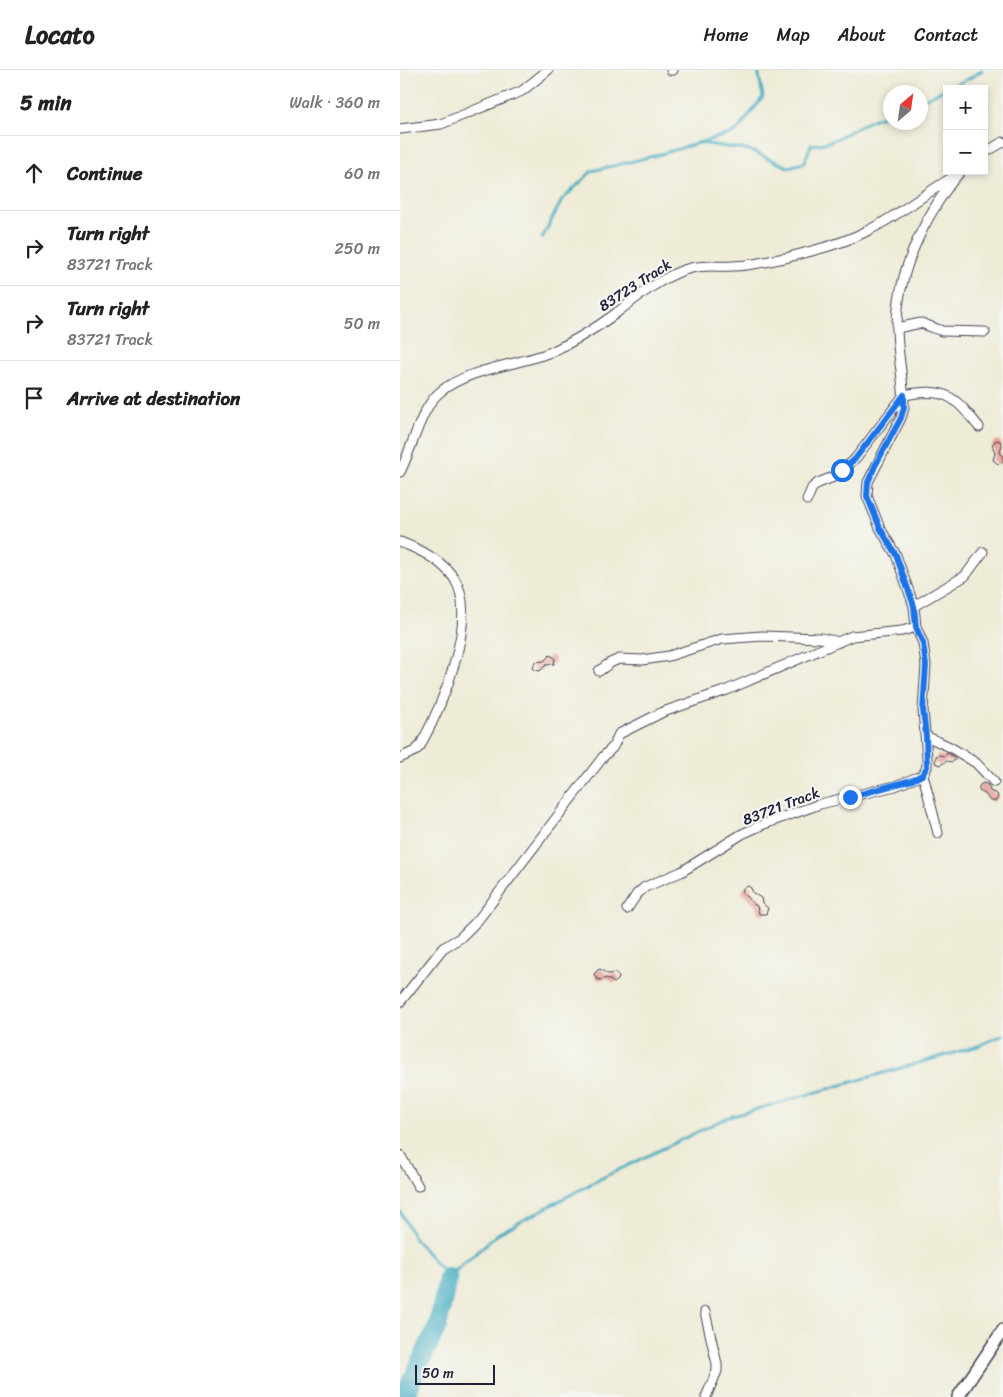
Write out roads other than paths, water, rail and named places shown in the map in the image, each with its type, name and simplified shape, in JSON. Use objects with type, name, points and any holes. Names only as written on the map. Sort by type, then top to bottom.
[{"type":"street","points":[[400,128],[441,124],[513,95],[529,86],[548,70]]},
{"type":"street","points":[[988,151],[1003,142]]},
{"type":"street","name":"83723 Track","points":[[400,472],[428,408],[435,396],[449,386],[491,369],[540,356],[573,341],[656,284],[683,270],[708,266],[746,265],[786,257],[856,237],[888,220],[956,175]]},
{"type":"street","points":[[938,833],[922,775],[927,767],[923,710],[926,665],[923,643],[916,627],[914,606],[896,555],[880,528],[867,496],[868,482],[901,418],[904,407],[897,328],[898,304],[904,277],[912,252],[937,205],[958,175]]},
{"type":"street","points":[[897,328],[921,323],[942,330],[985,332]]},
{"type":"street","points":[[807,500],[812,488],[818,483],[836,476],[855,459],[904,395],[924,391],[942,394],[960,403],[979,427]]},
{"type":"street","points":[[400,542],[427,555],[442,566],[454,578],[463,605],[463,626],[460,646],[443,696],[420,746],[416,751],[400,758]]},
{"type":"street","points":[[914,606],[965,576],[983,552]]},
{"type":"street","points":[[400,1002],[443,948],[460,938],[478,920],[603,757],[613,747],[619,734],[663,712],[727,690],[852,636],[902,631],[916,627]]},
{"type":"street","points":[[599,672],[610,663],[619,659],[642,660],[669,656],[722,639],[762,636],[804,637],[840,642]]},
{"type":"street","points":[[926,736],[950,747],[976,763],[994,782]]},
{"type":"street","name":"83721 Track","points":[[627,909],[637,894],[645,887],[681,872],[742,834],[764,824],[820,804],[895,786],[922,775]]},
{"type":"street","points":[[400,1155],[418,1186]]},
{"type":"street","points":[[704,1312],[717,1364],[717,1371],[706,1397]]},
{"type":"street","points":[[958,1397],[1003,1330]]},
{"type":"waterway","points":[[542,238],[562,200],[592,171],[654,156],[736,132],[763,97],[758,70]]},
{"type":"waterway","points":[[928,97],[972,77],[982,70]]},
{"type":"waterway","points":[[700,143],[749,150],[788,167],[804,163],[811,145],[839,138],[867,122],[883,116]]},
{"type":"waterway","points":[[400,1211],[414,1238],[448,1277],[499,1233],[602,1178],[726,1118],[978,1046],[1003,1035]]},
{"type":"waterway","points":[[404,1397],[438,1325],[448,1277]]}]
